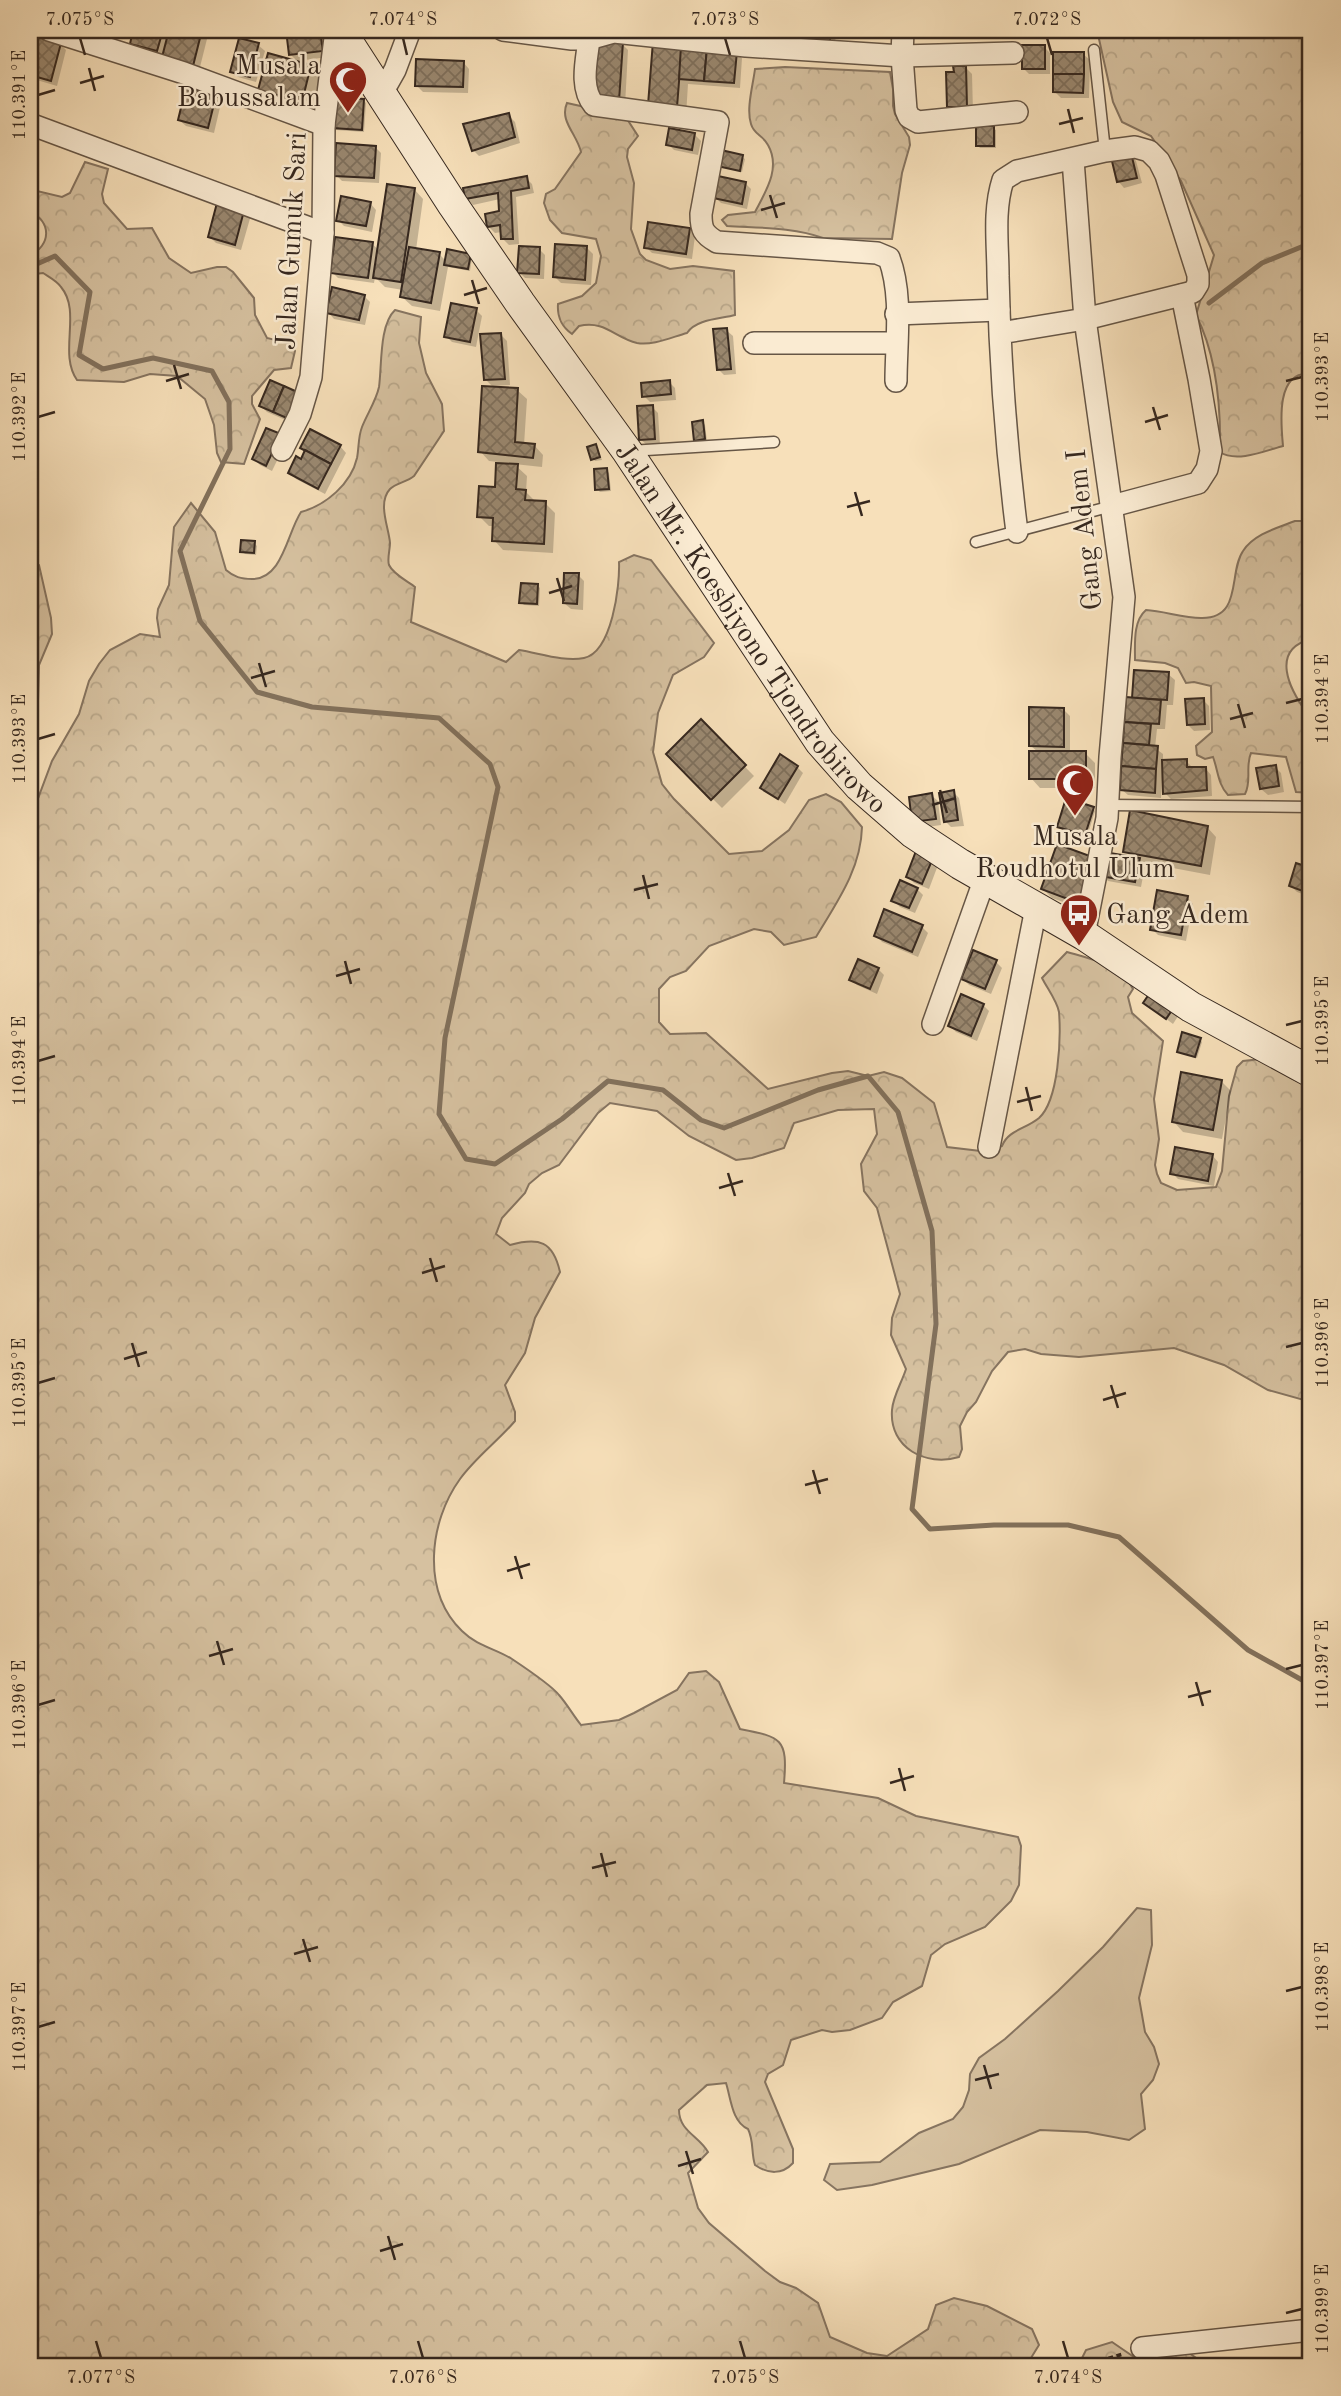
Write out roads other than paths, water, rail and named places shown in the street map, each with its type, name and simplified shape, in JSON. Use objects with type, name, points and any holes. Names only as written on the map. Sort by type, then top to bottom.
[{"type":"main road","name":"Jalan Mr. Koesbiyono Tjondrobirowo","points":[[338,30],[520,303],[627,451],[820,743],[859,786],[913,833],[985,878],[1084,934],[1191,1006],[1311,1072]]},
{"type":"street","points":[[49,30],[184,73],[324,125]]},
{"type":"street","name":"Jalan Gumuk Sari","points":[[282,450],[300,414],[311,377],[323,233],[324,125],[338,30]]},
{"type":"street","points":[[382,93],[396,70],[410,30]]},
{"type":"street","points":[[503,30],[572,39],[589,39],[614,32],[746,46],[902,56],[1013,53]]},
{"type":"street","points":[[903,30],[902,56],[906,110],[909,117],[918,122],[1017,112]]},
{"type":"street","points":[[589,39],[585,78],[588,97],[594,104],[718,122],[701,214],[701,227],[705,235],[716,242],[877,253],[889,258],[894,272],[896,381]]},
{"type":"street","points":[[30,124],[323,233]]},
{"type":"street","points":[[1000,333],[1085,319],[1193,292],[1198,284],[1198,275],[1159,161],[1149,151],[1135,147],[1105,151],[1017,171],[1003,180],[997,204],[999,310],[1000,333],[1006,442],[1017,532]]},
{"type":"street","name":"Gang Adem I","points":[[1073,160],[1085,319],[1124,597],[1104,841],[1084,934]]},
{"type":"street","points":[[1112,506],[1198,483],[1210,460],[1211,451],[1199,379],[1182,295]]},
{"type":"street","points":[[896,314],[999,310]]},
{"type":"street","points":[[754,344],[896,343]]},
{"type":"street","points":[[933,1024],[985,878]]},
{"type":"street","points":[[989,1147],[1036,908]]},
{"type":"street","points":[[1142,2348],[1311,2330]]},
{"type":"lane","points":[[1094,50],[1105,151]]},
{"type":"lane","points":[[627,451],[774,442]]},
{"type":"lane","points":[[976,542],[1112,506]]},
{"type":"lane","points":[[1108,805],[1311,807]]},
{"type":"waterway","points":[[1209,303],[1262,263],[1311,243]]},
{"type":"waterway","points":[[30,267],[55,256],[90,292],[79,355],[103,369],[153,358],[212,371],[229,402],[230,449],[180,551],[200,621],[257,692],[312,707],[439,718],[490,764],[498,787],[445,1038],[439,1114],[466,1159],[495,1164],[562,1119],[608,1081],[663,1090],[701,1120],[724,1128],[818,1090],[868,1076],[898,1112],[932,1231],[936,1324],[912,1509],[930,1529],[994,1525],[1068,1525],[1119,1537],[1248,1650],[1311,1685]]},
{"type":"place","name":"Musala Babussalam","points":[[348,114]]},
{"type":"place","name":"Musala Roudhotul Ulum","points":[[1075,817]]},
{"type":"place","name":"Gang Adem","points":[[1079,947]]}]
